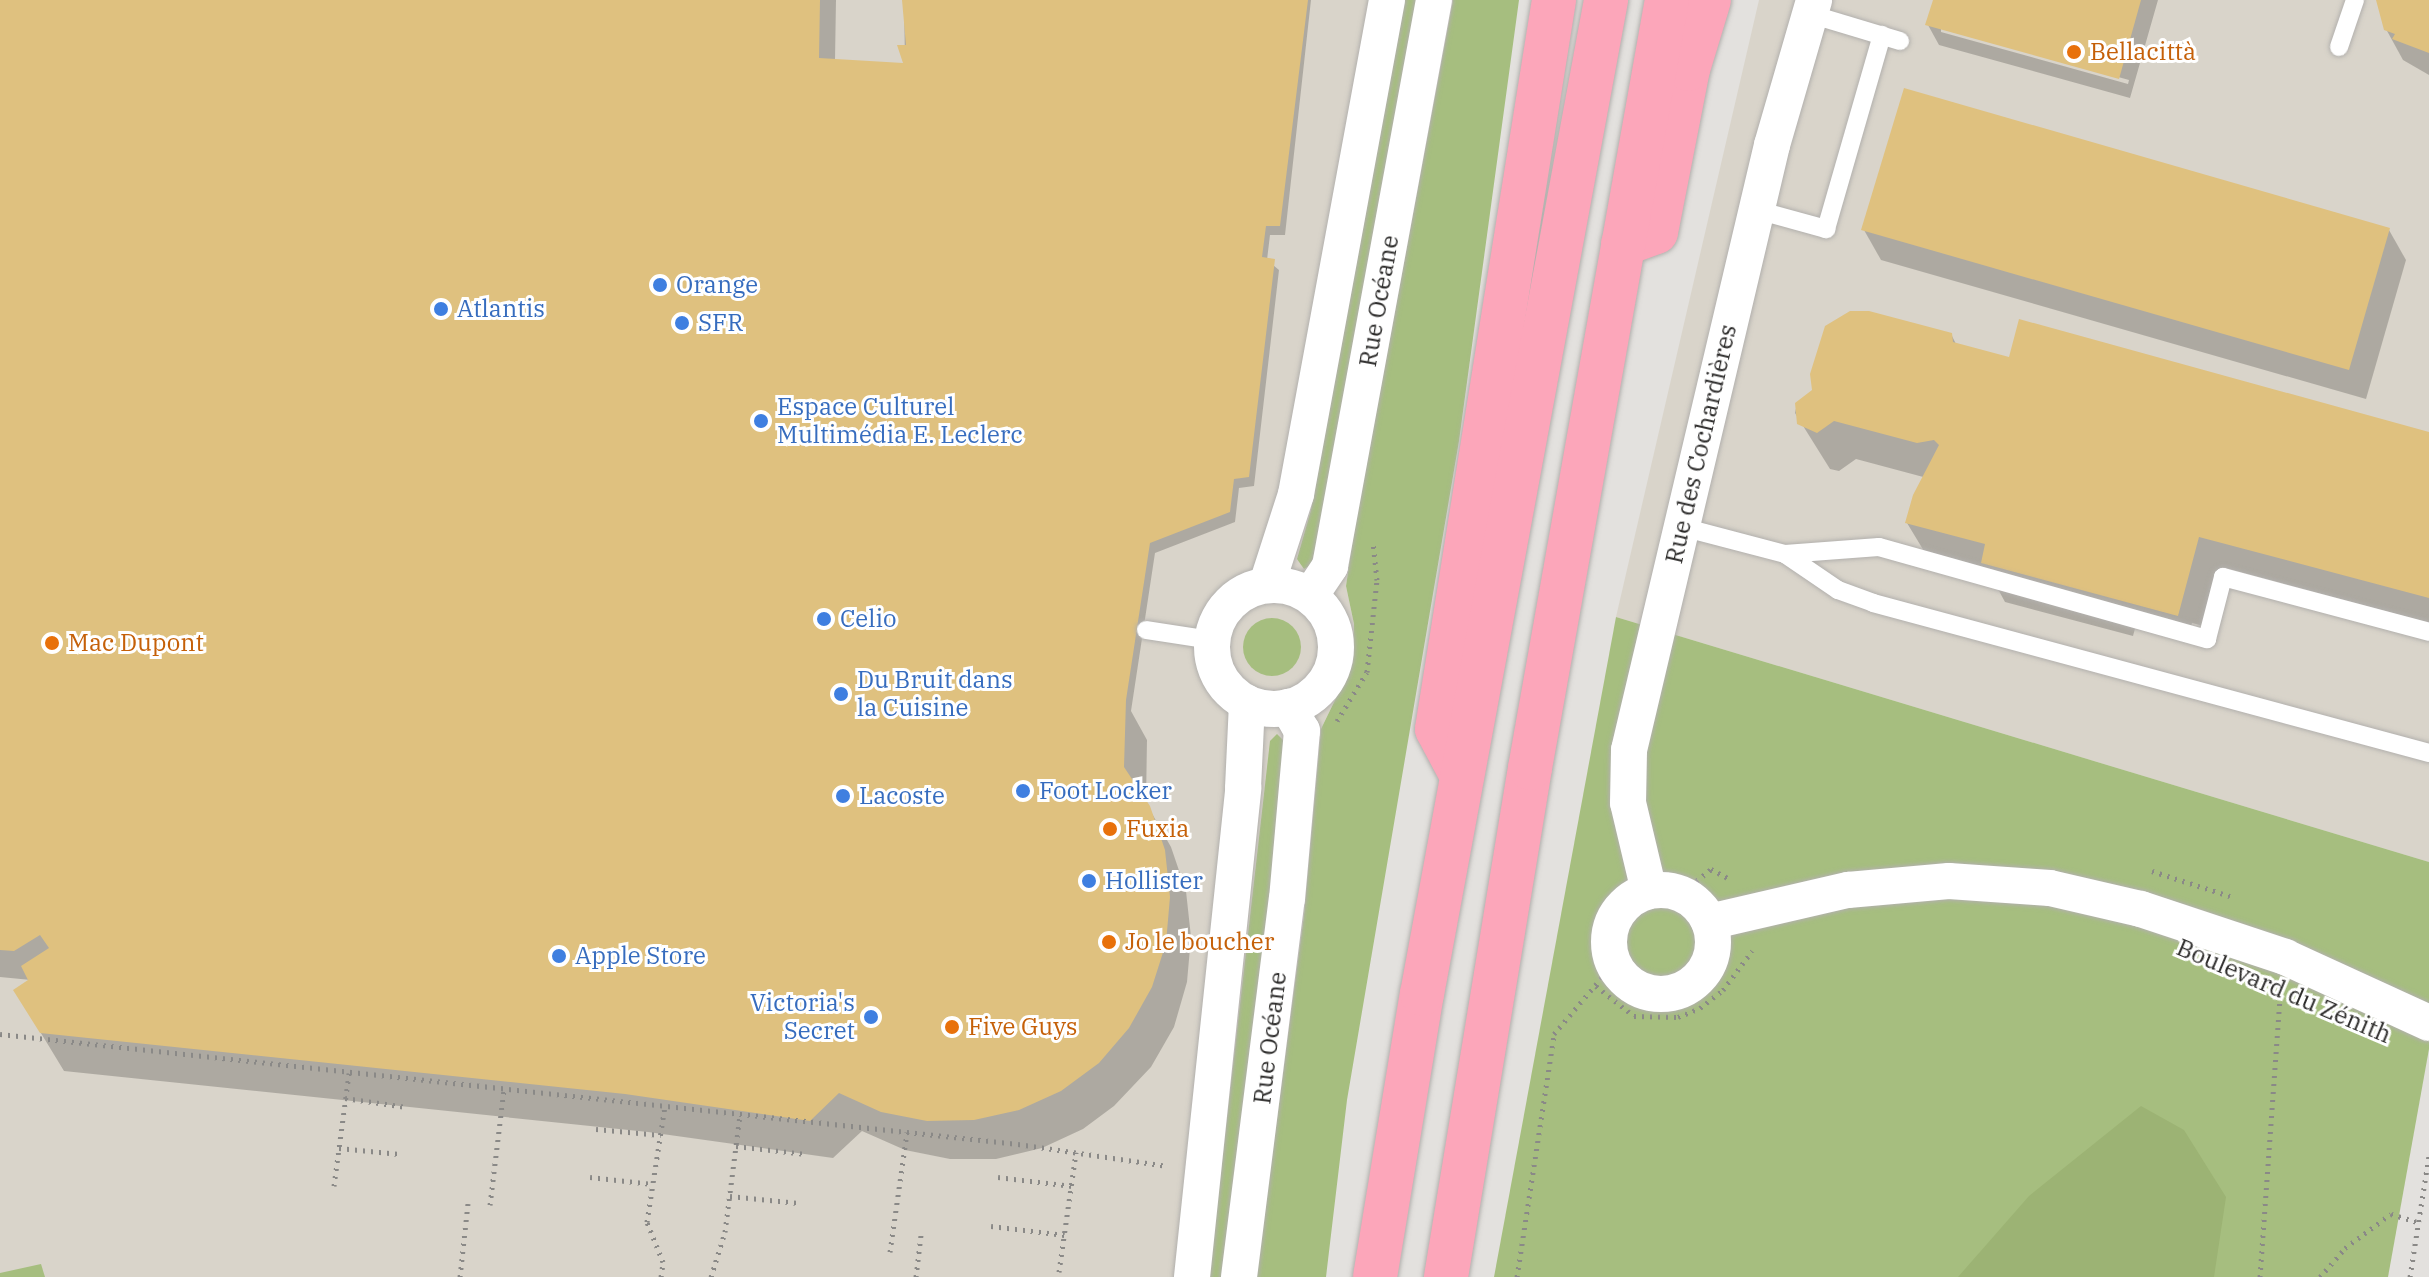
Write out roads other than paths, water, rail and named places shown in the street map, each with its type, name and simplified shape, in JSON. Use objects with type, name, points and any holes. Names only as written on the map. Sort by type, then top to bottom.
[{"type":"highway","points":[[1462,776],[1437,729],[1554,0]]},
{"type":"highway","points":[[1375,1277],[1462,776],[1606,0]]},
{"type":"highway","points":[[1446,1277],[1667,0]]},
{"type":"highway","points":[[1623,244],[1656,232],[1688,69],[1709,0]]},
{"type":"street","name":"Rue Océane","points":[[1267,584],[1296,494],[1387,0]]},
{"type":"street","name":"Rue Océane","points":[[1310,596],[1330,566],[1434,0]]},
{"type":"street","name":"Rue des Cochardières","points":[[1649,891],[1628,803],[1629,750],[1757,210],[1812,7]]},
{"type":"street","points":[[1267,584],[1310,596],[1326,613],[1336,650],[1321,687],[1288,707],[1247,703],[1222,681],[1211,640],[1224,610],[1238,596],[1267,584]]},
{"type":"street","name":"Rue Océane","points":[[1192,1277],[1243,788],[1247,703]]},
{"type":"street","name":"Rue Océane","points":[[1239,1277],[1287,899],[1302,731],[1288,707]]},
{"type":"street","name":"Boulevard du Zénith","points":[[1709,922],[1848,890],[1949,881],[2050,888],[2141,909],[2285,957],[2429,1023]]},
{"type":"street","points":[[1649,891],[1681,894],[1709,922],[1711,957],[1690,986],[1673,993],[1647,991],[1623,978],[1605,974],[1615,919],[1632,898],[1649,891]]},
{"type":"lane","points":[[2339,47],[2355,0]]},
{"type":"lane","points":[[1812,7],[1900,41]]},
{"type":"lane","points":[[1757,210],[1826,229],[1882,35]]},
{"type":"lane","points":[[1682,527],[1785,554],[1879,547],[2207,639],[2223,577],[2429,632]]},
{"type":"lane","points":[[1785,554],[1838,590],[1873,603],[2429,753]]},
{"type":"lane","points":[[1146,630],[1211,640]]},
{"type":"place","name":"Bellacittà","points":[[2074,52]]},
{"type":"place","name":"Orange","points":[[660,285]]},
{"type":"place","name":"Atlantis","points":[[441,309]]},
{"type":"place","name":"SFR","points":[[682,323]]},
{"type":"place","name":"Espace Culturel Multimédia E. Leclerc","points":[[761,421]]},
{"type":"place","name":"Celio","points":[[824,619]]},
{"type":"place","name":"Mac Dupont","points":[[52,643]]},
{"type":"place","name":"Du Bruit dans la Cuisine","points":[[841,694]]},
{"type":"place","name":"Foot Locker","points":[[1023,791]]},
{"type":"place","name":"Lacoste","points":[[843,796]]},
{"type":"place","name":"Fuxia","points":[[1110,829]]},
{"type":"place","name":"Hollister","points":[[1089,881]]},
{"type":"place","name":"Jo le boucher","points":[[1109,942]]},
{"type":"place","name":"Apple Store","points":[[559,956]]},
{"type":"place","name":"Victoria's Secret","points":[[871,1017]]},
{"type":"place","name":"Five Guys","points":[[952,1027]]}]
